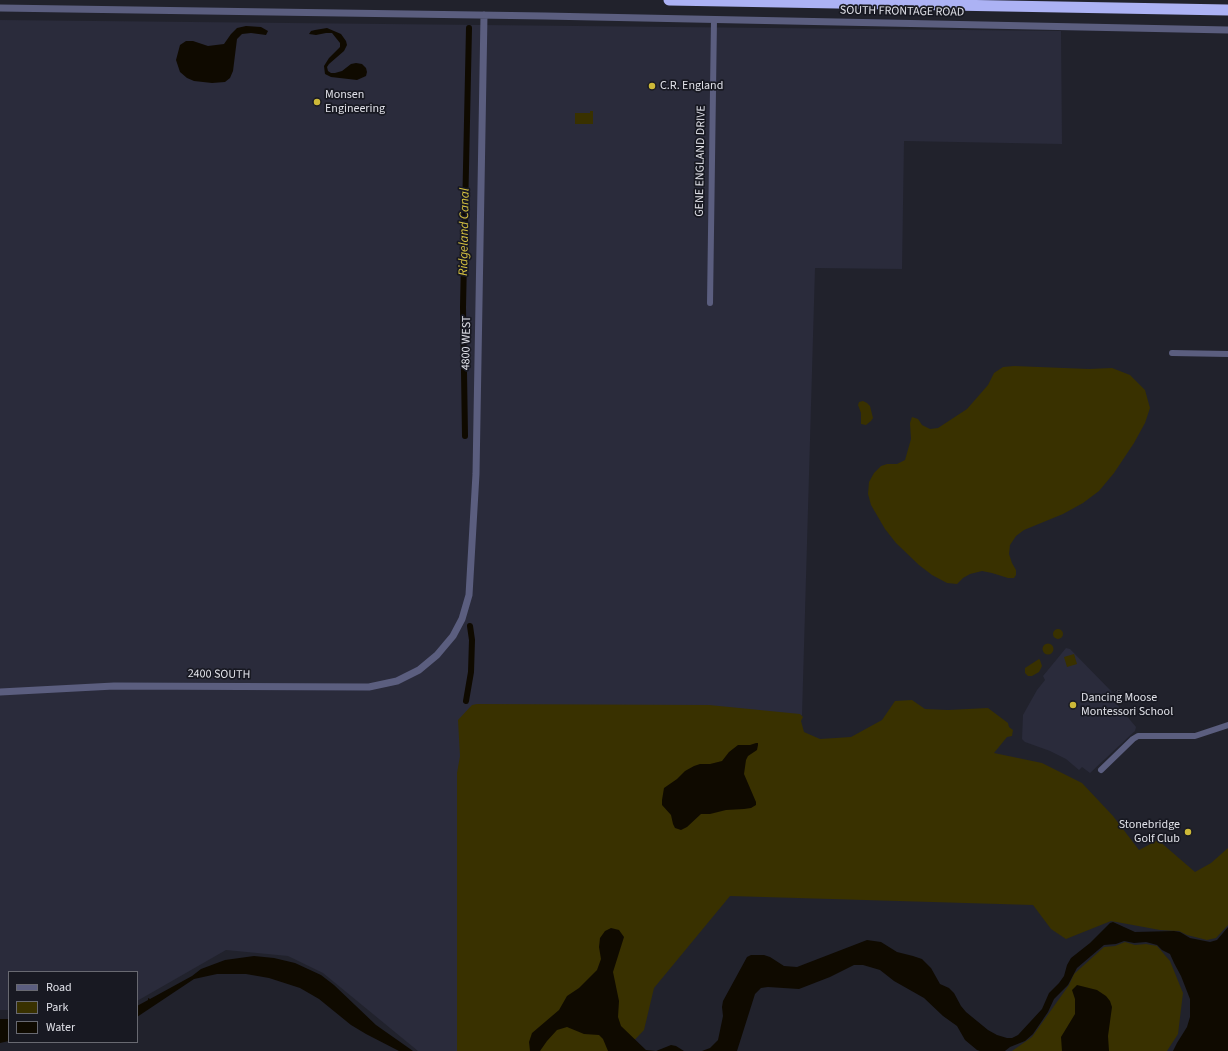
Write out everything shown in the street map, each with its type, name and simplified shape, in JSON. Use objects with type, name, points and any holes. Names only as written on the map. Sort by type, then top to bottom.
[{"type":"highway","points":[[669,0],[1228,10]]},
{"type":"street","name":"SOUTH FRONTAGE ROAD","points":[[0,8],[714,19],[1228,30]]},
{"type":"street","name":"4800 WEST","points":[[432,660],[447,644],[460,623],[467,602],[470,578],[471,539],[477,456],[484,15]]},
{"type":"street","name":"GENE ENGLAND DRIVE","points":[[710,303],[714,19]]},
{"type":"street","points":[[1172,353],[1228,354]]},
{"type":"street","name":"2400 SOUTH","points":[[0,692],[128,686],[369,687],[388,684],[404,678],[419,670],[432,660]]},
{"type":"street","points":[[1101,770],[1138,736],[1195,736],[1228,725]]},
{"type":"shaded area","points":[[0,20],[1061,31],[1062,144],[904,141],[902,269],[815,268],[802,715],[460,1051],[418,1051],[323,973],[288,956],[226,950],[138,1000],[138,971],[8,971],[8,1010],[0,1010]]},
{"type":"shaded area","name":"Dancing Moose Montessori School","points":[[1066,648],[1070,649],[1112,692],[1109,695],[1136,727],[1135,731],[1090,773],[1082,767],[1079,770],[1066,759],[1050,751],[1025,742],[1022,739],[1023,715],[1037,690],[1045,680],[1043,676]]},
{"type":"green space","points":[[590,111],[593,111],[593,124],[575,124],[575,113],[590,113]]},
{"type":"green space","points":[[1014,366],[1089,369],[1112,368],[1130,375],[1145,390],[1150,408],[1145,423],[1134,443],[1114,473],[1099,491],[1083,503],[1063,514],[1024,530],[1016,536],[1010,545],[1009,554],[1016,570],[1016,575],[1014,578],[1008,578],[982,571],[970,574],[957,584],[947,583],[932,575],[919,565],[896,543],[885,529],[871,505],[868,494],[869,482],[874,473],[881,466],[887,464],[897,464],[905,460],[911,439],[910,423],[912,417],[918,419],[922,425],[930,429],[938,428],[967,409],[988,385],[994,373],[1003,367]]},
{"type":"green space","points":[[863,401],[870,406],[873,418],[866,425],[861,424],[861,413],[858,405],[859,402]]},
{"type":"green space","points":[[1056,629],[1060,629],[1062,630],[1062,638],[1056,639],[1053,636],[1053,632]]},
{"type":"green space","points":[[1048,643],[1052,645],[1054,649],[1052,653],[1048,655],[1044,653],[1042,649],[1044,645]]},
{"type":"green space","points":[[1074,654],[1077,664],[1067,667],[1064,657]]},
{"type":"green space","points":[[1039,659],[1042,666],[1039,672],[1032,676],[1028,676],[1025,673],[1025,668]]},
{"type":"green space","name":"Stonebridge Golf Club","points":[[912,700],[925,709],[948,710],[988,708],[1008,723],[1009,727],[1013,730],[1012,736],[1007,737],[994,753],[1042,763],[1082,783],[1113,816],[1139,850],[1158,840],[1195,872],[1211,863],[1228,848],[1228,925],[1216,938],[1207,940],[1187,935],[1179,931],[1160,930],[1111,921],[1066,939],[1051,929],[1033,905],[730,896],[654,988],[644,1030],[627,1048],[627,1051],[457,1051],[457,773],[460,756],[458,720],[472,705],[709,705],[800,714],[803,717],[801,721],[804,732],[820,739],[851,737],[882,720],[895,701]]},
{"type":"green space","points":[[1125,942],[1135,945],[1146,944],[1157,946],[1170,961],[1183,993],[1178,1034],[1167,1051],[1012,1051],[1032,1037],[1069,985],[1074,974],[1104,947],[1115,946]]},
{"type":"water","points":[[246,26],[261,27],[268,31],[266,35],[251,33],[242,34],[237,39],[233,71],[230,78],[225,82],[212,83],[194,81],[187,78],[180,72],[176,60],[180,45],[186,41],[193,41],[208,46],[224,44],[237,28]]},
{"type":"water","points":[[327,28],[341,34],[347,45],[344,51],[329,64],[327,67],[328,71],[335,73],[342,71],[351,64],[356,63],[362,64],[366,68],[366,76],[357,80],[331,77],[325,74],[324,66],[329,58],[340,47],[340,43],[332,33],[316,35],[309,34],[311,31]]},
{"type":"water","points":[[758,743],[757,750],[748,756],[744,774],[756,805],[751,808],[701,814],[687,827],[681,830],[675,828],[671,815],[662,805],[664,788],[685,771],[694,766],[722,761],[729,752],[738,745],[750,745]]},
{"type":"water","points":[[1113,922],[1135,932],[1174,931],[1180,932],[1190,938],[1210,942],[1217,940],[1228,927],[1228,1051],[1173,1051],[1187,1027],[1190,1017],[1190,999],[1181,976],[1170,954],[1162,950],[1157,945],[1146,942],[1134,943],[1124,941],[1116,944],[1104,945],[1077,968],[1068,985],[1054,999],[1048,1012],[1033,1034],[1025,1041],[1010,1047],[1005,1051],[977,1050],[965,1040],[957,1026],[943,1016],[924,998],[894,981],[880,970],[863,965],[854,965],[830,977],[799,989],[761,988],[755,994],[737,1051],[702,1051],[710,1048],[718,1040],[723,1016],[723,1001],[747,957],[751,955],[764,955],[784,966],[797,967],[867,940],[881,942],[897,952],[922,959],[931,968],[940,984],[949,988],[954,993],[966,1012],[988,1030],[997,1035],[1012,1038],[1018,1035],[1042,1009],[1049,993],[1064,976],[1071,958]]},
{"type":"water","points":[[611,928],[619,930],[624,937],[613,972],[619,1001],[618,1017],[621,1026],[646,1050],[656,1051],[608,1051],[603,1039],[599,1035],[584,1034],[567,1027],[557,1030],[540,1051],[530,1051],[529,1042],[532,1033],[559,1010],[567,996],[579,988],[597,970],[601,959],[599,947],[600,938],[605,931]]},
{"type":"water","points":[[254,956],[274,958],[295,963],[321,975],[334,985],[376,1025],[413,1051],[399,1051],[366,1034],[351,1025],[319,999],[300,988],[269,978],[246,974],[217,974],[194,979],[138,1016],[138,1005],[148,1000],[148,998],[150,999],[192,976],[201,969],[225,960]]},
{"type":"water","points":[[1077,985],[1097,990],[1106,996],[1110,1001],[1112,1007],[1108,1036],[1109,1051],[1062,1051],[1061,1037],[1075,1014],[1075,999],[1072,990]]},
{"type":"water","points":[[0,1019],[8,1019],[8,1041],[0,1043]]},
{"type":"water","points":[[671,1045],[684,1051],[656,1051]]},
{"type":"waterway","name":"Ridgeland Canal","points":[[465,436],[463,307],[469,28]]},
{"type":"waterway","name":"Ridgeland Canal","points":[[466,701],[471,672],[472,640],[470,626]]},
{"type":"place","name":"C.R. England","points":[[652,86]]},
{"type":"place","name":"Monsen Engineering","points":[[317,102]]},
{"type":"place","name":"Dancing Moose Montessori School","points":[[1073,705]]},
{"type":"place","name":"Stonebridge Golf Club","points":[[1188,832]]}]
